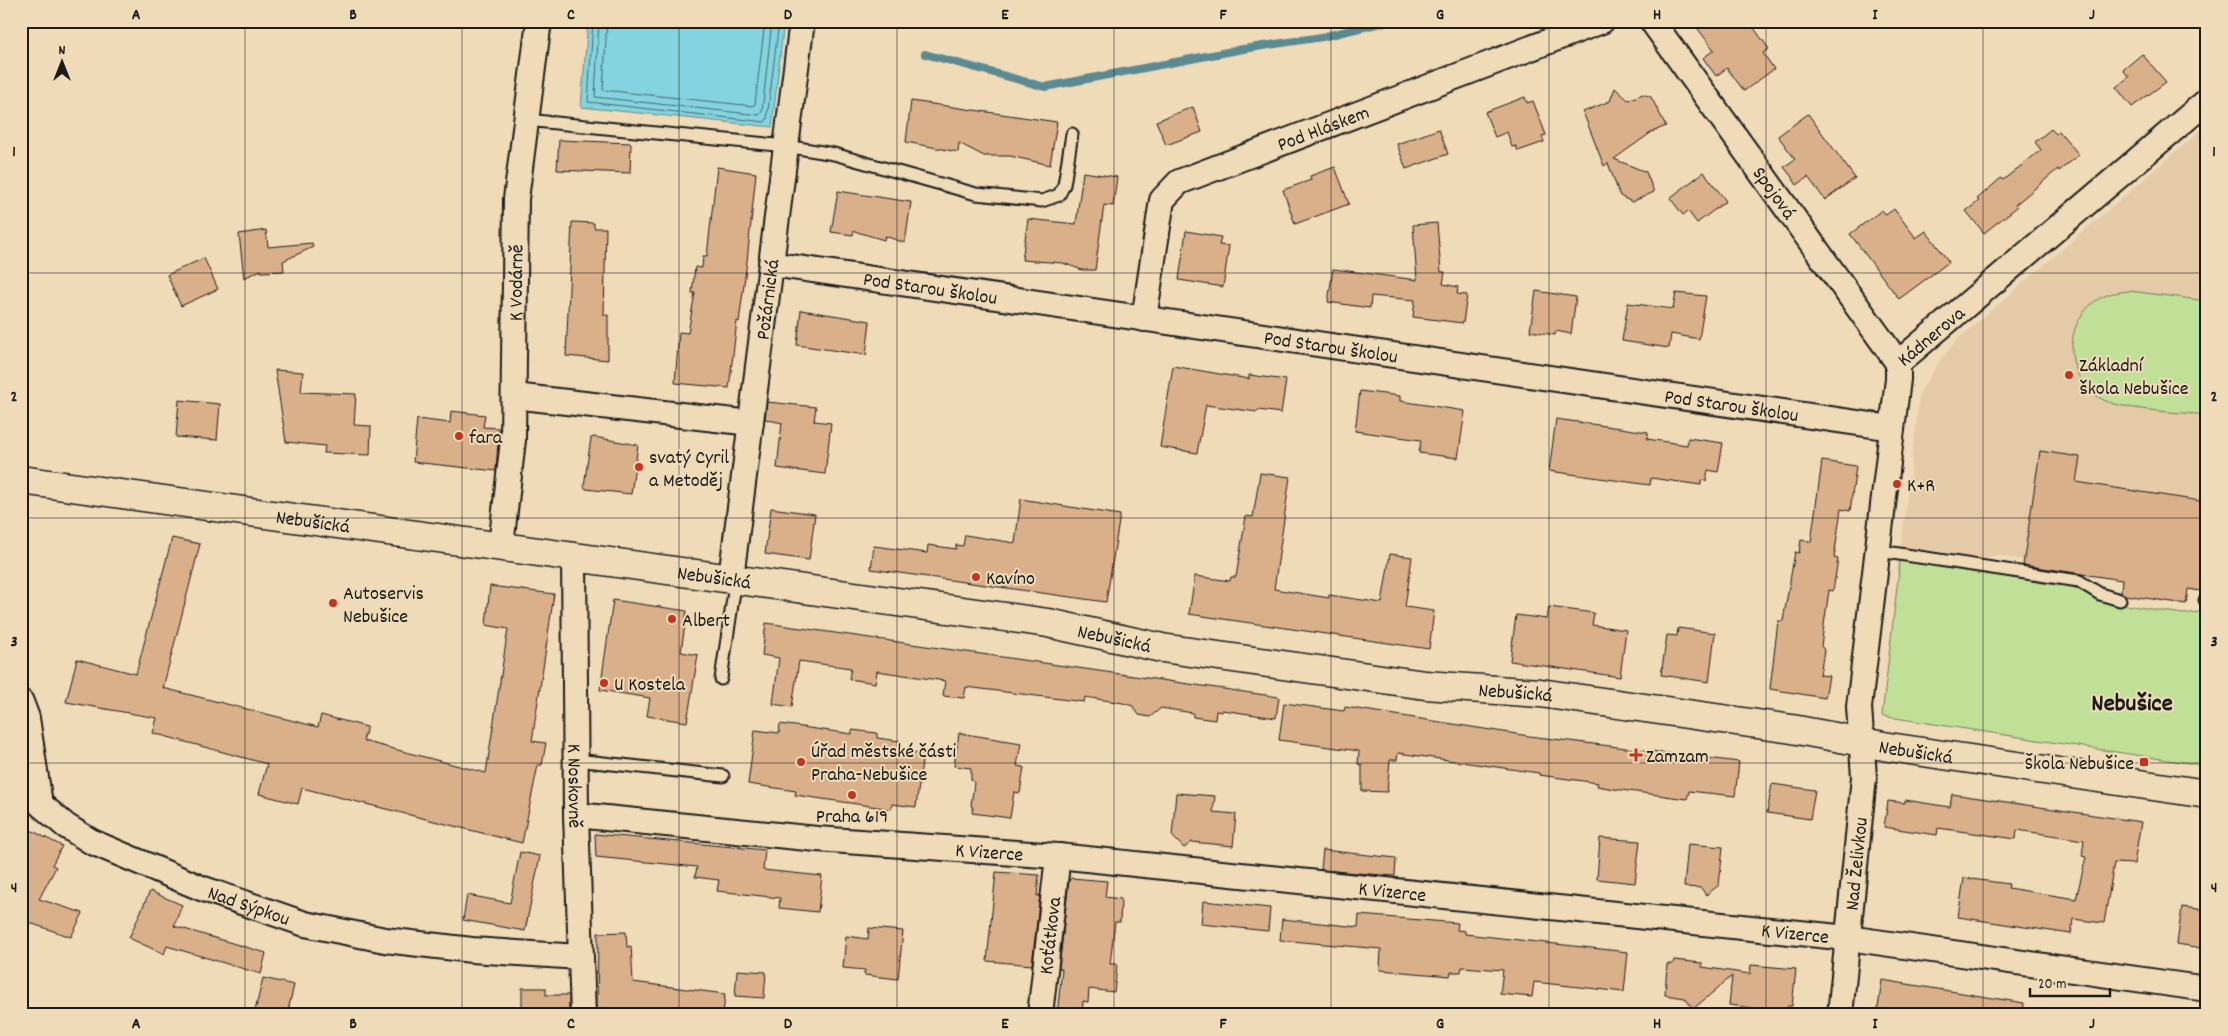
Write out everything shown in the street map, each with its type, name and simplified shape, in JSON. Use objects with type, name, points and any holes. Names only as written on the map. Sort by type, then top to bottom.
[{"type":"street","name":"K Vodárně","points":[[501,546],[513,440],[516,199],[539,21]]},
{"type":"street","name":"Požárnická","points":[[734,578],[751,423],[802,21]]},
{"type":"street","name":"Pod Hláskem","points":[[1144,318],[1162,200],[1179,182],[1602,21]]},
{"type":"street","name":"Spojová","points":[[1652,21],[1898,363]]},
{"type":"street","name":"Kádnerova","points":[[1861,742],[1859,707],[1879,551],[1898,363],[2207,101]]},
{"type":"street","name":"Pod Starou školou","points":[[771,264],[1892,428]]},
{"type":"street","points":[[514,396],[751,423]]},
{"type":"street","name":"Nebušická","points":[[21,480],[1048,623],[1162,648],[1425,685],[1540,693],[1792,729],[1861,742],[2207,794]]},
{"type":"street","name":"K Noskovně","points":[[574,556],[576,815],[583,1015]]},
{"type":"street","name":"Nad Sýpkou","points":[[21,702],[27,718],[30,805],[92,842],[201,888],[305,924],[394,941],[472,950],[580,957]]},
{"type":"street","name":"Nad Želivkou","points":[[1840,1015],[1864,777],[1861,742]]},
{"type":"street","name":"K Vizerce","points":[[576,815],[817,838],[1058,856],[1848,938],[2207,989]]},
{"type":"street","name":"Koťátkova","points":[[1040,1015],[1058,856]]},
{"type":"lane","points":[[526,120],[786,146],[834,154],[976,194],[1042,201],[1059,195],[1064,185],[1072,134]]},
{"type":"lane","points":[[1879,551],[2079,581],[2100,594],[2120,600]]},
{"type":"lane","points":[[721,679],[734,578]]},
{"type":"lane","points":[[576,760],[723,776]]},
{"type":"shaded area","name":"Základní škola Nebušice","points":[[2207,128],[2207,592],[2188,590],[2186,604],[2120,594],[2122,580],[2023,565],[2023,560],[1998,555],[1986,559],[1901,547],[1920,392],[1941,359],[1957,340],[2201,130]]},
{"type":"green space","points":[[2130,291],[2207,301],[2207,415],[2135,408],[2108,402],[2087,388],[2079,377],[2072,351],[2073,337],[2077,324],[2084,312],[2094,302],[2106,295]]},
{"type":"green space","points":[[1900,561],[2073,587],[2101,601],[2183,614],[2207,611],[2207,766],[1882,716]]},
{"type":"water","points":[[588,21],[784,21],[772,127],[581,107]]},
{"type":"building","points":[[1692,21],[1749,21],[1769,49],[1763,53],[1774,69],[1744,91],[1727,68],[1716,76],[1703,58],[1714,50]]},
{"type":"building","points":[[2142,54],[2166,82],[2132,107],[2116,87],[2129,77],[2123,70]]},
{"type":"building","points":[[1615,88],[1628,100],[1643,94],[1651,97],[1666,126],[1652,132],[1614,159],[1646,172],[1654,192],[1632,202],[1620,196],[1608,163],[1604,166],[1583,112],[1610,101]]},
{"type":"building","points":[[1525,97],[1527,103],[1533,101],[1546,135],[1542,136],[1544,142],[1518,151],[1516,146],[1512,147],[1507,132],[1495,137],[1485,112]]},
{"type":"building","points":[[911,101],[1057,122],[1050,165],[1010,156],[984,156],[959,143],[958,152],[906,142]]},
{"type":"building","points":[[1193,107],[1202,132],[1166,145],[1156,121]]},
{"type":"building","points":[[1808,114],[1855,178],[1825,200],[1808,177],[1797,185],[1784,167],[1795,159],[1778,136]]},
{"type":"building","points":[[1439,129],[1448,154],[1406,169],[1397,144]]},
{"type":"building","points":[[2051,129],[2056,134],[2059,131],[2079,155],[2059,171],[2058,169],[2015,205],[2017,207],[1984,233],[1966,211],[1979,201],[1977,199],[2001,178],[2003,180],[2041,150],[2035,142]]},
{"type":"building","points":[[559,140],[631,143],[630,173],[557,170]]},
{"type":"building","points":[[717,167],[756,173],[747,261],[729,388],[675,383],[679,332],[688,333],[695,293],[692,293],[695,267],[702,268],[703,256],[707,256]]},
{"type":"building","points":[[1335,167],[1349,204],[1295,224],[1283,190],[1311,180],[1310,176]]},
{"type":"building","points":[[1083,172],[1117,177],[1113,206],[1104,205],[1095,270],[1082,270],[1063,263],[1022,260],[1028,219],[1076,224]]},
{"type":"building","points":[[1704,172],[1726,201],[1697,223],[1688,211],[1683,215],[1670,198]]},
{"type":"building","points":[[838,191],[911,202],[905,243],[885,236],[884,240],[854,231],[853,235],[831,232]]},
{"type":"building","points":[[1894,209],[1916,238],[1926,231],[1949,262],[1899,299],[1850,234],[1882,210],[1886,215]]},
{"type":"building","points":[[572,222],[594,223],[594,228],[606,228],[604,315],[608,315],[608,360],[566,356]]},
{"type":"building","points":[[1437,223],[1441,272],[1445,272],[1443,284],[1458,287],[1457,294],[1467,295],[1463,323],[1413,317],[1415,300],[1371,296],[1370,308],[1328,302],[1333,269],[1417,280],[1413,225]]},
{"type":"building","points":[[266,230],[268,247],[312,243],[313,247],[283,261],[284,271],[261,272],[261,270],[244,278],[239,234]]},
{"type":"building","points":[[1186,231],[1221,237],[1219,245],[1229,246],[1223,287],[1179,280]]},
{"type":"building","points":[[204,258],[218,289],[181,306],[167,275]]},
{"type":"building","points":[[1536,291],[1576,297],[1571,334],[1556,331],[1555,335],[1530,331]]},
{"type":"building","points":[[1676,293],[1706,296],[1699,339],[1671,334],[1669,348],[1622,341],[1628,303],[1673,309]]},
{"type":"building","points":[[801,310],[870,321],[866,355],[797,345]]},
{"type":"building","points":[[1173,366],[1249,379],[1249,375],[1286,380],[1281,413],[1258,410],[1257,412],[1206,405],[1197,453],[1160,447]]},
{"type":"building","points":[[275,370],[303,372],[301,392],[356,394],[354,425],[371,426],[370,455],[324,453],[325,446],[286,442]]},
{"type":"building","points":[[1360,391],[1400,396],[1400,401],[1465,411],[1458,458],[1419,453],[1421,440],[1355,431]]},
{"type":"building","points":[[179,400],[220,404],[217,440],[176,437]]},
{"type":"building","points":[[767,402],[816,407],[814,421],[831,423],[825,474],[777,468],[782,423],[765,419]]},
{"type":"building","name":"fara","points":[[451,411],[485,415],[483,427],[499,428],[496,471],[413,462],[417,419],[450,423]]},
{"type":"building","points":[[1556,419],[1648,432],[1647,439],[1687,445],[1688,438],[1723,443],[1718,472],[1708,470],[1706,481],[1701,480],[1701,485],[1651,478],[1650,485],[1549,471]]},
{"type":"building","points":[[591,438],[638,445],[631,494],[586,489],[584,486]]},
{"type":"building","points":[[2040,451],[2080,457],[2076,482],[2207,502],[2207,592],[2188,589],[2186,604],[2125,595],[2121,592],[2122,580],[2023,565]]},
{"type":"building","points":[[1822,461],[1856,466],[1850,511],[1841,509],[1834,558],[1838,559],[1833,591],[1829,590],[1821,646],[1824,650],[1820,675],[1829,676],[1825,698],[1770,689],[1778,621],[1783,621],[1795,552],[1799,553],[1801,540],[1811,542]]},
{"type":"building","points":[[1260,473],[1290,477],[1274,589],[1329,598],[1329,595],[1382,603],[1390,554],[1412,557],[1405,607],[1434,611],[1429,649],[1189,614],[1195,576],[1230,581],[1231,577],[1236,577],[1246,516],[1253,517]]},
{"type":"building","points":[[1021,499],[1120,515],[1106,602],[871,569],[874,546],[927,553],[928,545],[956,549],[956,545],[963,546],[965,535],[1015,543]]},
{"type":"building","points":[[771,508],[815,514],[809,560],[765,554]]},
{"type":"building","points":[[172,538],[200,544],[163,688],[318,727],[321,715],[367,727],[363,741],[486,773],[508,629],[486,625],[490,586],[554,594],[532,741],[546,743],[542,765],[538,765],[522,843],[302,788],[298,804],[259,794],[267,764],[153,733],[157,718],[66,702],[77,659],[136,674]]},
{"type":"building","points":[[613,600],[687,611],[681,652],[698,655],[687,722],[647,716],[650,698],[600,690]]},
{"type":"building","points":[[1549,607],[1594,613],[1592,625],[1626,630],[1620,677],[1510,661],[1516,615],[1547,619]]},
{"type":"building","points":[[766,623],[1279,697],[1276,718],[1222,710],[1222,712],[1216,711],[1215,720],[1193,717],[1193,713],[1161,708],[1150,717],[1139,715],[1133,706],[1123,703],[1085,697],[1084,702],[966,687],[964,698],[943,696],[945,681],[877,671],[875,683],[849,679],[851,668],[799,661],[792,707],[773,704],[779,658],[762,655]]},
{"type":"building","points":[[1678,628],[1715,633],[1709,682],[1661,675],[1667,635],[1677,636]]},
{"type":"building","points":[[1284,703],[1344,711],[1345,707],[1529,736],[1739,762],[1735,796],[1689,791],[1687,799],[1614,789],[1597,786],[1598,783],[1539,775],[1539,773],[1398,753],[1397,760],[1390,760],[1387,792],[1362,791],[1362,765],[1358,764],[1359,751],[1279,740]]},
{"type":"building","points":[[780,724],[852,734],[852,730],[877,733],[877,738],[900,741],[899,750],[923,754],[916,807],[892,804],[891,809],[795,795],[796,791],[748,784],[755,730],[779,733]]},
{"type":"building","points":[[959,733],[1021,743],[1017,766],[1024,767],[1020,793],[1014,792],[1010,818],[972,813],[974,783],[971,779],[971,768],[954,766]]},
{"type":"building","points":[[1772,784],[1815,790],[1810,819],[1767,813]]},
{"type":"building","points":[[1176,793],[1215,796],[1213,812],[1236,814],[1233,846],[1192,842],[1184,848],[1172,836]]},
{"type":"building","points":[[1952,794],[2141,822],[2134,864],[2114,863],[2104,923],[2073,919],[2071,934],[1958,917],[1964,878],[2009,884],[2008,888],[2076,899],[2086,857],[2082,856],[2084,840],[2017,830],[2016,839],[1938,828],[1937,835],[1884,827],[1888,801],[1905,803],[1905,800],[1950,807]]},
{"type":"building","points":[[21,825],[62,846],[52,865],[56,867],[39,899],[83,913],[71,937],[27,922],[21,934]]},
{"type":"building","points":[[595,834],[765,850],[763,870],[822,876],[818,912],[779,908],[780,898],[717,891],[719,880],[695,877],[697,867],[596,857]]},
{"type":"building","points":[[1600,838],[1640,841],[1635,883],[1597,879]]},
{"type":"building","points":[[1688,844],[1723,847],[1719,885],[1706,895],[1701,888],[1684,887]]},
{"type":"building","points":[[1323,850],[1396,858],[1395,876],[1321,870]]},
{"type":"building","points":[[520,852],[540,856],[525,931],[463,920],[467,895],[510,903]]},
{"type":"building","points":[[996,872],[1039,875],[1037,896],[1040,895],[1032,965],[987,961]]},
{"type":"building","points":[[1072,878],[1107,881],[1105,897],[1121,899],[1120,922],[1115,922],[1110,964],[1117,964],[1116,976],[1114,992],[1089,989],[1088,1002],[1083,1001],[1082,1015],[1057,1015],[1062,969],[1059,968],[1069,880]]},
{"type":"building","points":[[150,891],[182,905],[174,926],[266,953],[261,974],[167,946],[164,954],[129,938]]},
{"type":"building","points":[[1203,901],[1270,908],[1268,931],[1201,924]]},
{"type":"building","points":[[2182,907],[2207,910],[2207,949],[2177,944]]},
{"type":"building","points":[[1359,915],[1458,923],[1457,930],[1465,931],[1465,934],[1628,952],[1624,992],[1534,982],[1532,997],[1500,994],[1503,970],[1462,967],[1461,972],[1451,972],[1450,976],[1380,970],[1381,949],[1280,940],[1282,919],[1358,927]]},
{"type":"building","points":[[869,928],[903,931],[898,979],[864,975],[865,970],[843,968],[846,936],[868,939]]},
{"type":"building","points":[[626,932],[627,947],[631,946],[633,982],[725,994],[723,1015],[630,1009],[630,1015],[597,1015],[598,933]]},
{"type":"building","points":[[1674,960],[1702,963],[1702,967],[1750,974],[1751,965],[1796,969],[1792,1006],[1788,1006],[1786,1012],[1729,1005],[1732,976],[1693,1009],[1685,998],[1665,995],[1667,964],[1673,964]]},
{"type":"building","points":[[737,970],[766,972],[764,998],[735,996]]},
{"type":"building","points":[[263,978],[294,985],[287,1015],[254,1015]]},
{"type":"building","points":[[1882,980],[2024,1003],[2023,1015],[1877,1015]]},
{"type":"building","points":[[522,988],[546,988],[546,995],[569,995],[569,1015],[522,1015]]},
{"type":"waterway","points":[[925,54],[1045,87],[1243,49],[1322,37],[1389,21]]},
{"type":"place","name":"Základní škola Nebušice","points":[[2069,375]]},
{"type":"place","name":"fara","points":[[459,436]]},
{"type":"place","name":"svatý Cyril a Metoděj","points":[[639,467]]},
{"type":"place","name":"K+R","points":[[1897,484]]},
{"type":"place","name":"Kavíno","points":[[976,577]]},
{"type":"place","name":"Autoservis Nebušice","points":[[333,603]]},
{"type":"place","name":"Albert","points":[[672,619]]},
{"type":"place","name":"U Kostela","points":[[604,683]]},
{"type":"place","name":"Zamzam","points":[[1636,755]]},
{"type":"place","name":"Úřad městské části Praha-Nebušice","points":[[801,762]]},
{"type":"place","name":"Škola Nebušice","points":[[2144,762]]},
{"type":"place","name":"Praha 619","points":[[852,795]]},
{"type":"district","name":"Nebušice","points":[[2132,701]]}]
